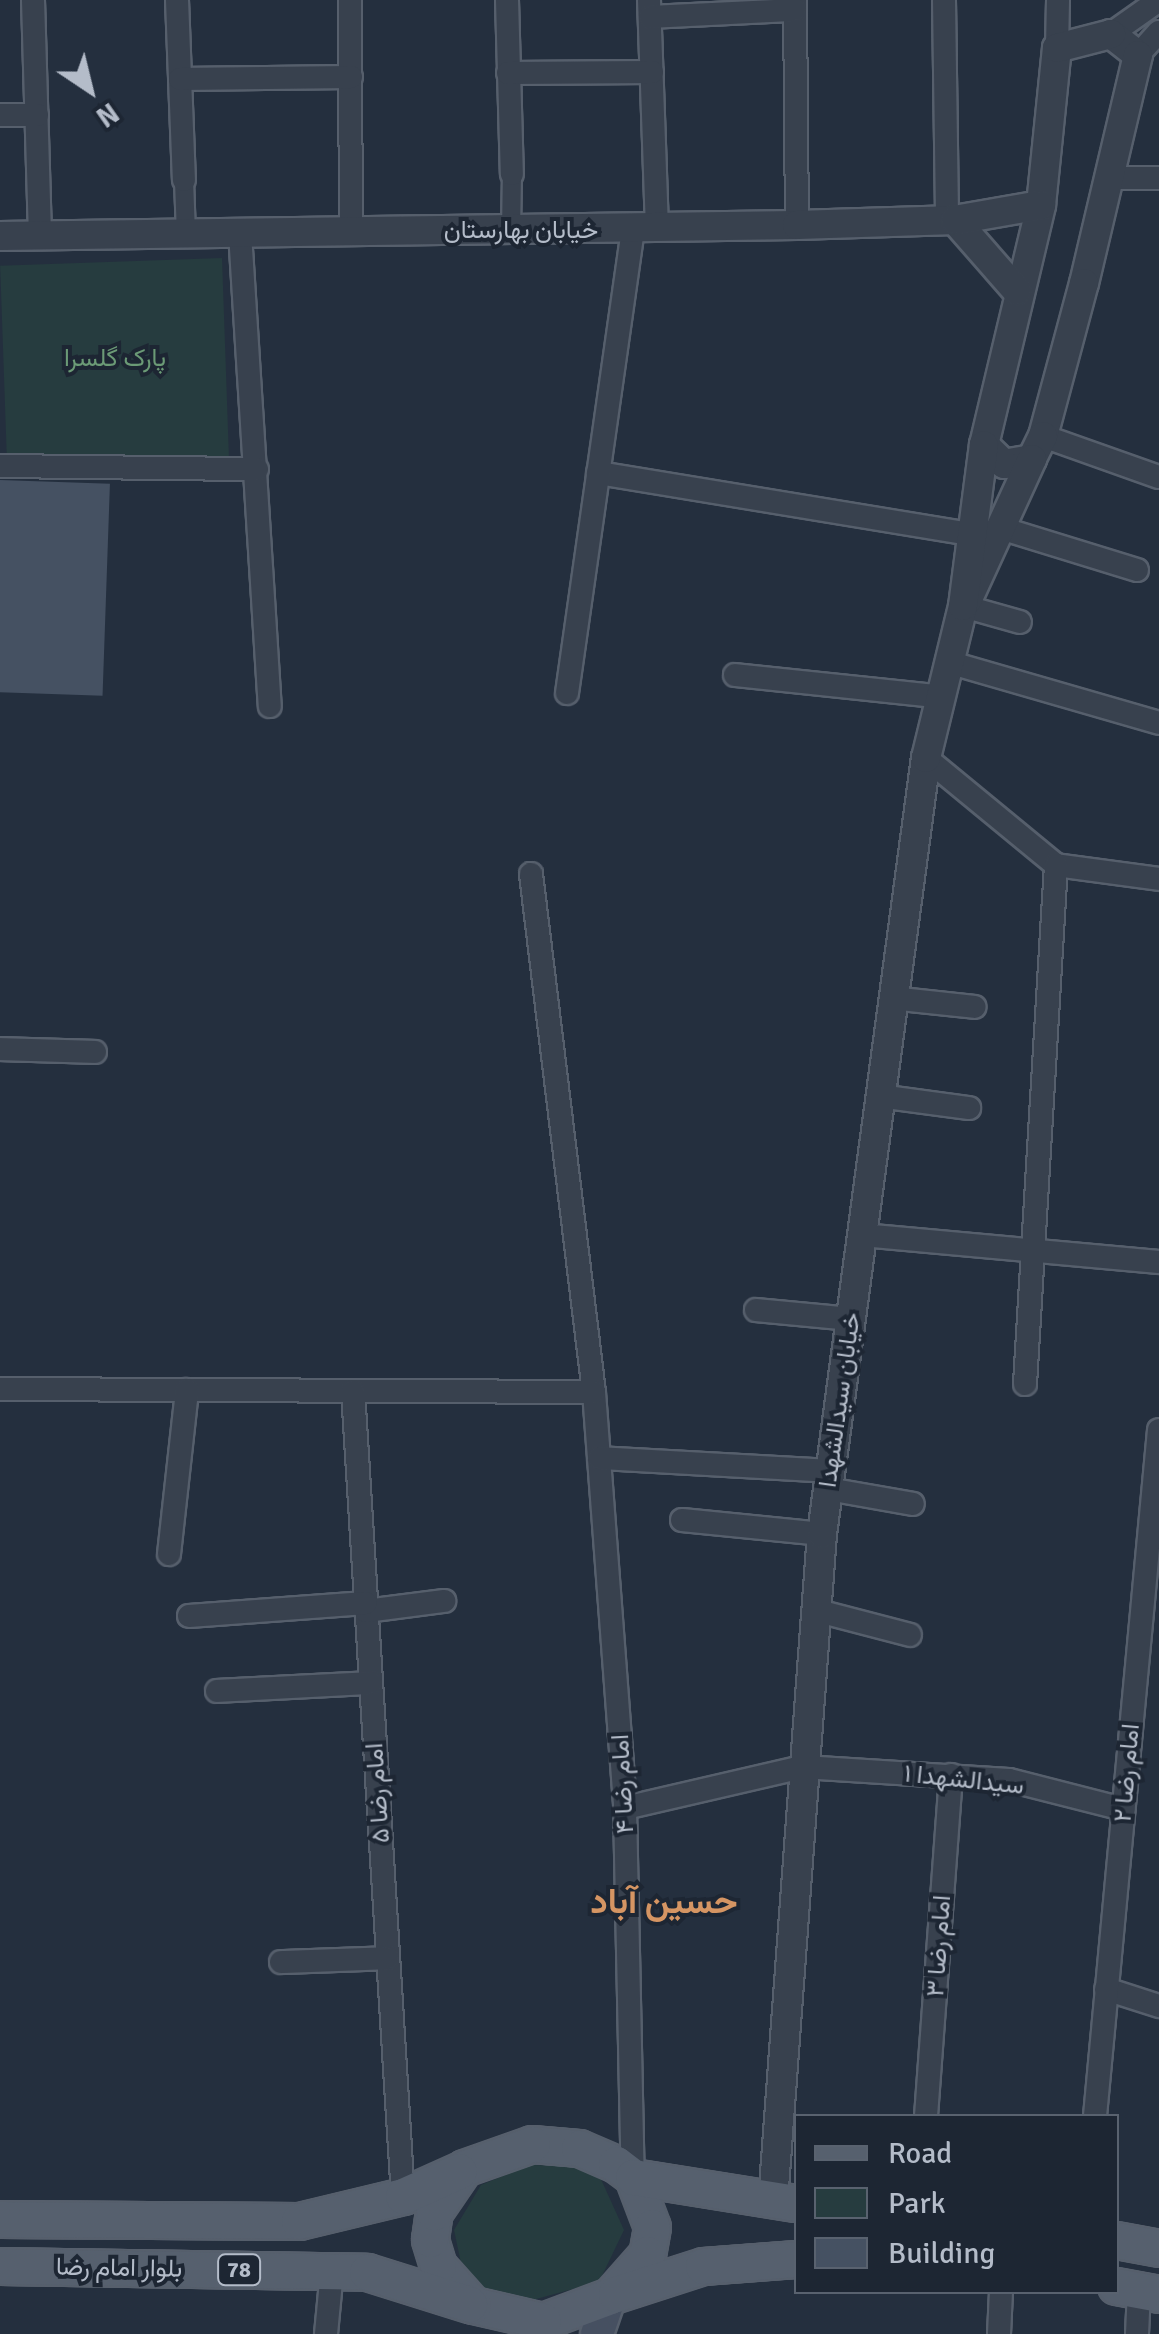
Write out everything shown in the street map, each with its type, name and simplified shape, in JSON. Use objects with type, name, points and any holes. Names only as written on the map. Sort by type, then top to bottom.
[{"type":"main road","name":"78","points":[[464,2168],[532,2144],[590,2151],[633,2177],[784,2202]]},
{"type":"main road","name":"بلوار امام رضا","points":[[0,2219],[298,2222],[403,2196],[464,2168]]},
{"type":"main road","points":[[464,2168],[434,2212],[430,2240],[438,2266],[491,2319]]},
{"type":"main road","name":"78","points":[[610,2296],[647,2254],[652,2227],[633,2177]]},
{"type":"main road","points":[[1119,2241],[1159,2248]]},
{"type":"main road","name":"78","points":[[491,2319],[543,2321],[703,2266],[794,2259]]},
{"type":"main road","name":"بلوار امام رضا","points":[[0,2266],[367,2272],[491,2319]]},
{"type":"main road","points":[[598,2334],[610,2296]]},
{"type":"street","points":[[34,0],[40,236]]},
{"type":"street","points":[[177,0],[186,234]]},
{"type":"street","points":[[350,0],[352,231]]},
{"type":"street","points":[[507,0],[510,230]]},
{"type":"street","points":[[944,0],[951,220],[1018,291]]},
{"type":"street","points":[[963,606],[984,444],[1041,205],[1058,48],[1058,0]]},
{"type":"street","points":[[1058,48],[1111,34],[1158,0]]},
{"type":"street","points":[[567,693],[598,473],[645,228],[652,72],[650,9],[795,5],[797,225]]},
{"type":"street","points":[[963,606],[1007,530],[1038,448],[1138,55],[1159,32]]},
{"type":"street","points":[[1111,34],[1138,55]]},
{"type":"street","points":[[508,73],[652,72]]},
{"type":"street","points":[[180,79],[351,77]]},
{"type":"street","points":[[0,115],[37,115]]},
{"type":"street","points":[[1108,178],[1159,178]]},
{"type":"street","name":"خیابان بهارستان","points":[[0,236],[797,225],[951,220],[1041,205]]},
{"type":"street","points":[[240,233],[270,706]]},
{"type":"street","points":[[984,444],[1004,464],[1038,448],[1159,477]]},
{"type":"street","points":[[0,466],[257,469]]},
{"type":"street","points":[[598,473],[972,534]]},
{"type":"street","points":[[1007,530],[1137,570]]},
{"type":"street","points":[[963,606],[1020,622]]},
{"type":"street","name":"خیابان سیدالشهدا","points":[[784,2202],[802,1768],[822,1534],[926,758],[936,696],[963,606]]},
{"type":"street","points":[[948,662],[1159,723]]},
{"type":"street","points":[[734,675],[936,696]]},
{"type":"street","points":[[926,758],[1056,866],[1159,879]]},
{"type":"street","points":[[1025,1384],[1056,866]]},
{"type":"street","name":"امام رضا ۴","points":[[530,874],[594,1392],[626,1808],[633,2177]]},
{"type":"street","points":[[891,998],[975,1007]]},
{"type":"street","points":[[0,1049],[95,1052]]},
{"type":"street","points":[[879,1096],[969,1108]]},
{"type":"street","points":[[862,1235],[1159,1262]]},
{"type":"street","points":[[756,1310],[851,1318]]},
{"type":"street","points":[[0,1389],[594,1392]]},
{"type":"street","points":[[169,1554],[187,1390]]},
{"type":"street","name":"امام رضا ۵","points":[[353,1391],[403,2196]]},
{"type":"street","name":"امام رضا ۲","points":[[1094,2114],[1159,1430]]},
{"type":"street","points":[[599,1458],[829,1480],[914,1504]]},
{"type":"street","points":[[682,1520],[822,1534]]},
{"type":"street","points":[[189,1616],[444,1601]]},
{"type":"street","points":[[814,1610],[910,1635]]},
{"type":"street","points":[[217,1691],[371,1683]]},
{"type":"street","name":"سیدالشهدا ۱","points":[[626,1808],[802,1768],[951,1775],[1123,1809]]},
{"type":"street","name":"امام رضا ۳","points":[[926,2114],[951,1775]]},
{"type":"street","points":[[281,1962],[388,1958]]},
{"type":"street","points":[[1106,1989],[1159,2006]]},
{"type":"street","points":[[326,2334],[332,2271]]},
{"type":"street","points":[[1138,2290],[1138,2334]]},
{"type":"street","points":[[999,2334],[1001,2294]]},
{"type":"green space","name":"پارک گلسرا","points":[[222,258],[229,457],[7,465],[0,266]]},
{"type":"green space","points":[[529,2165],[577,2166],[600,2177],[624,2230],[599,2282],[514,2305],[478,2288],[462,2268],[454,2230],[481,2185]]},
{"type":"building","points":[[0,480],[110,484],[103,696],[0,692]]},
{"type":"district","name":"حسین آباد","points":[[664,1902]]}]
